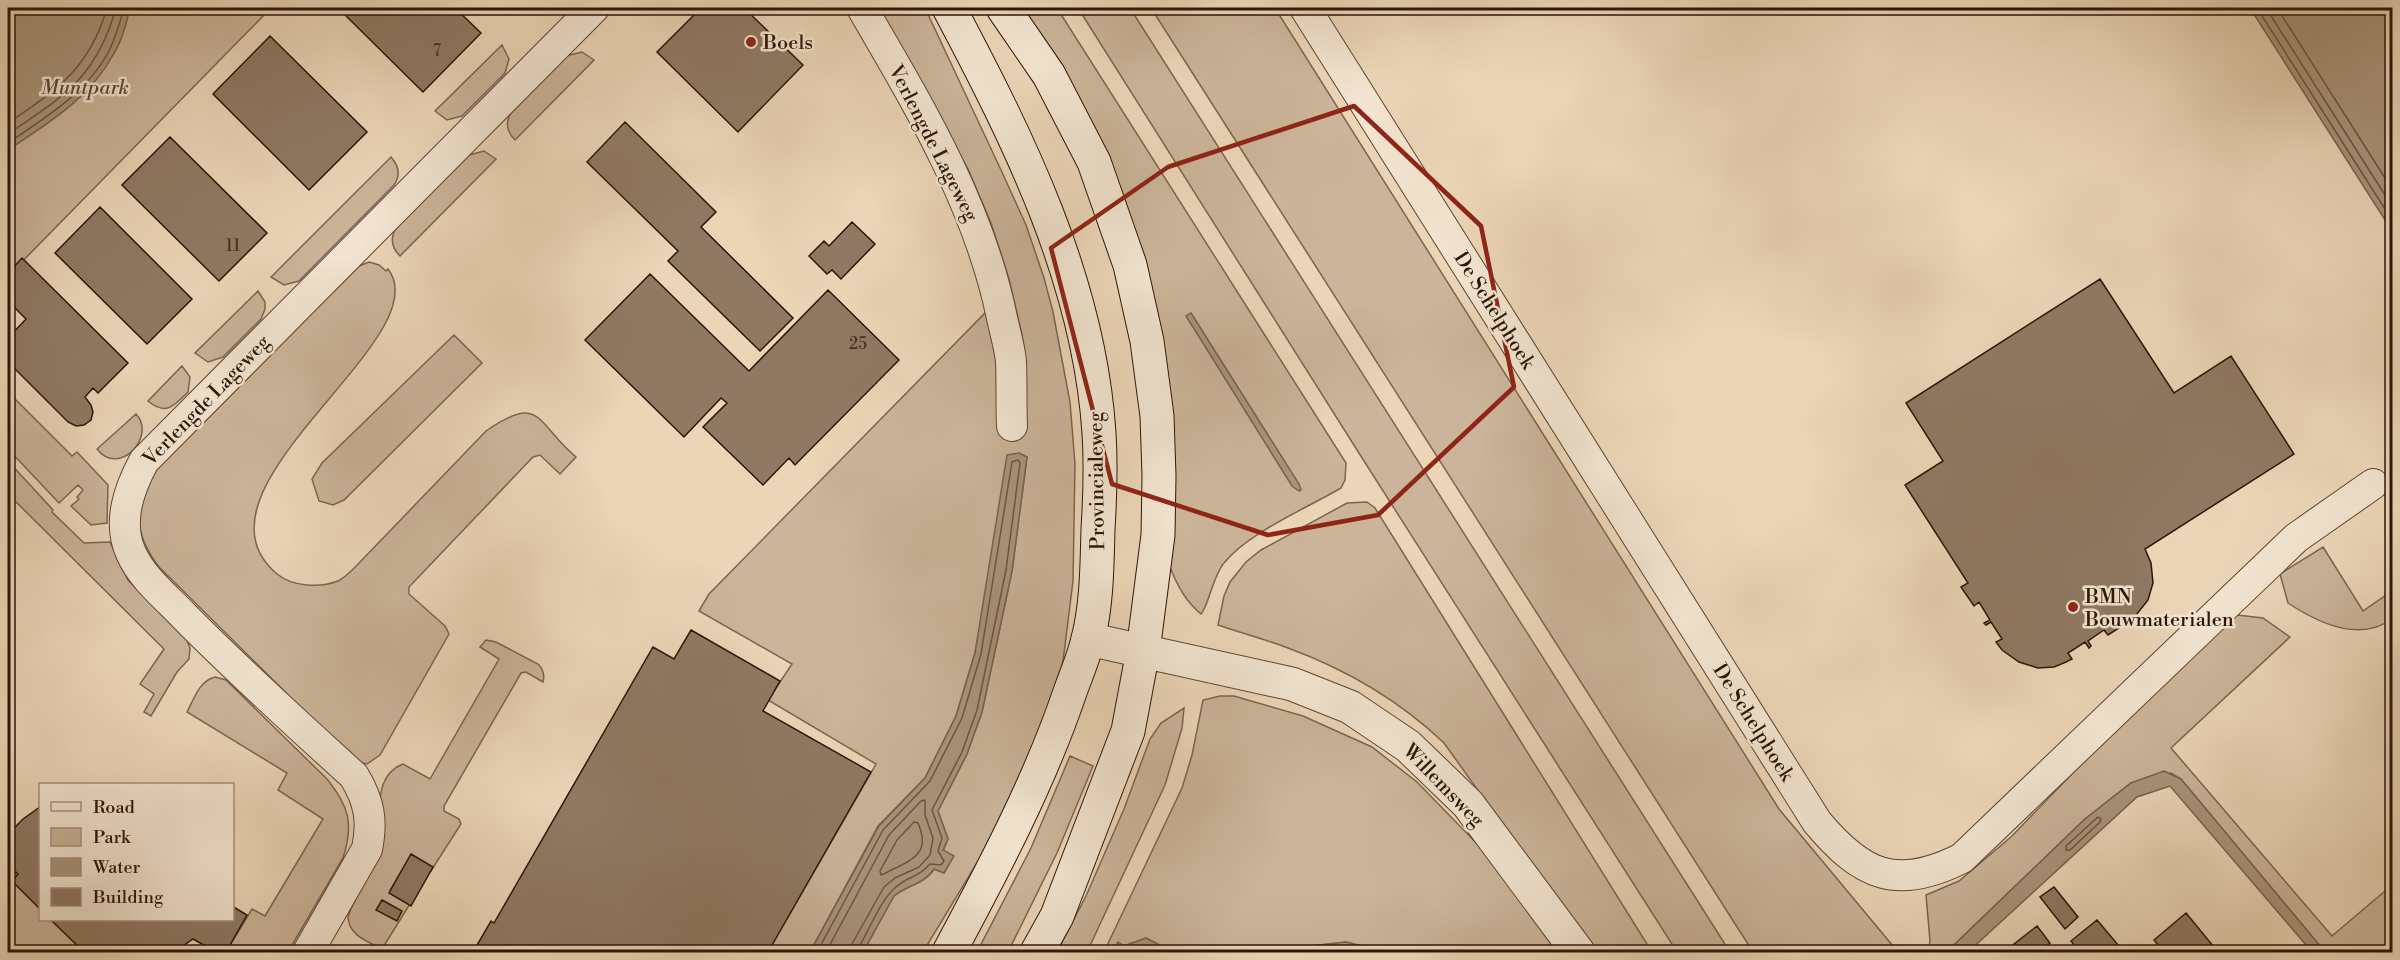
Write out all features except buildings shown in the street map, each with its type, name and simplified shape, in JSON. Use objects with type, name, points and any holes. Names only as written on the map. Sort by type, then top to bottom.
[{"type":"main road","name":"Provincialeweg","points":[[949,8],[990,86],[1038,191],[1057,240],[1080,318],[1094,387],[1099,434],[1096,583],[1088,639],[1038,779],[949,952]]},
{"type":"main road","points":[[1003,8],[1049,75],[1094,162],[1130,265],[1147,341],[1157,416],[1160,476],[1158,535],[1143,651],[1128,731],[1057,916],[1037,952]]},
{"type":"main road","name":"Willemsweg","points":[[1088,639],[1292,684],[1350,707],[1408,746],[1468,804],[1578,952]]},
{"type":"street","name":"Verlengde Lageweg","points":[[308,952],[367,849],[371,830],[370,809],[364,792],[354,776],[218,651],[144,575],[130,552],[125,528],[126,505],[131,487],[144,461],[594,8]]},
{"type":"street","name":"Verlengde Lageweg","points":[[862,8],[905,82],[952,171],[976,227],[998,296],[1011,361],[1011,426]]},
{"type":"street","name":"De Schelphoek","points":[[1305,8],[1817,822],[1838,848],[1880,873],[1922,875],[1962,858],[2296,538],[2373,484]]},
{"type":"highlighted area","points":[[1354,106],[1481,226],[1514,387],[1378,515],[1268,535],[1112,484],[1051,248],[1168,167]]},
{"type":"green space","name":"Muntpark","points":[[8,8],[271,8],[8,276]]},
{"type":"green space","points":[[874,8],[925,8],[1026,225],[1053,312],[1070,402],[1075,464],[1073,581],[1063,661],[1048,717],[991,840],[923,952],[863,952],[894,896],[926,878],[934,869],[944,873],[953,856],[943,851],[948,839],[938,811],[967,754],[982,712],[1012,571],[1027,457],[986,594],[975,653],[956,716],[925,778],[878,826],[810,952],[768,952],[876,764],[768,700],[792,664],[699,611],[709,594],[986,312],[1026,430],[1026,364],[1022,335],[1009,279],[991,223],[968,169]]},
{"type":"green space","points":[[1012,8],[1057,8],[1346,463],[1345,480],[1341,488],[1278,522],[1234,552],[1220,569],[1201,614],[1182,592],[1169,564],[1157,339]]},
{"type":"green space","points":[[1078,8],[1130,8],[1730,952],[1677,952]]},
{"type":"green space","points":[[1151,8],[1275,8],[1779,809],[1898,952],[1753,952]]},
{"type":"green space","points":[[502,45],[509,59],[505,73],[462,116],[447,120],[435,111]]},
{"type":"green space","points":[[582,52],[594,60],[515,140],[508,128],[510,114],[566,56]]},
{"type":"green space","points":[[484,151],[496,159],[400,256],[392,242],[397,227],[469,155]]},
{"type":"green space","points":[[391,157],[398,171],[398,178],[394,185],[299,281],[284,285],[271,277]]},
{"type":"green space","points":[[369,262],[379,265],[386,271],[388,269],[395,298],[379,334],[282,459],[259,501],[255,540],[277,574],[291,582],[307,585],[323,585],[338,581],[354,569],[486,431],[518,414],[529,413],[537,417],[576,457],[560,474],[540,455],[533,457],[409,587],[409,594],[445,626],[449,634],[380,755],[367,764],[355,761],[159,567],[144,542],[139,518],[143,494],[157,469],[359,266]]},
{"type":"green space","points":[[258,291],[265,302],[261,319],[223,357],[208,362],[195,353]]},
{"type":"green space","points":[[454,335],[482,363],[344,500],[333,505],[319,501],[312,479],[322,463]]},
{"type":"green space","points":[[182,366],[190,377],[188,392],[174,405],[165,408],[160,408],[148,401]]},
{"type":"green space","points":[[8,392],[72,456],[77,452],[108,485],[107,523],[91,525],[71,506],[79,499],[77,497],[83,490],[78,485],[59,503],[8,449]]},
{"type":"green space","points":[[136,414],[141,423],[142,433],[133,451],[115,459],[106,457],[97,449]]},
{"type":"green space","points":[[8,461],[53,510],[52,512],[84,543],[110,542],[128,580],[187,640],[190,648],[189,659],[177,672],[151,716],[144,712],[154,694],[140,684],[164,649],[8,494]]},
{"type":"green space","points":[[1367,502],[1375,508],[1652,952],[1594,952],[1444,743],[1409,713],[1351,676],[1309,656],[1218,625],[1224,596],[1230,582],[1246,562],[1261,550],[1347,503]]},
{"type":"green space","points":[[2323,547],[2363,611],[2392,591],[2392,619],[2379,626],[2366,629],[2339,628],[2312,617],[2288,603],[2280,574]]},
{"type":"green space","points":[[2237,615],[2263,618],[2290,637],[2171,748],[2332,936],[2392,885],[2392,952],[2325,952],[2181,779],[2171,773],[2131,783],[2085,819],[1954,945],[1952,950],[1954,952],[1928,952],[1930,941],[1926,895],[1959,881],[2012,836],[2210,631]]},
{"type":"green space","points":[[486,640],[496,642],[538,664],[543,672],[543,682],[526,672],[521,673],[444,806],[444,811],[459,819],[461,824],[431,871],[409,858],[390,890],[410,904],[382,949],[355,933],[349,924],[348,917],[376,858],[381,792],[392,771],[403,764],[430,779],[499,659],[480,647]]},
{"type":"green space","points":[[215,677],[226,680],[327,779],[345,807],[349,825],[343,858],[288,952],[226,952],[252,909],[265,916],[323,819],[278,790],[287,773],[187,712],[201,686]]},
{"type":"green space","points":[[1234,696],[1303,716],[1372,747],[1417,782],[1485,852],[1557,952],[1385,952],[1346,942],[1276,952],[1173,952],[1146,938],[1124,946],[1118,943],[1112,952],[1104,952],[1182,788],[1192,755],[1203,700]]},
{"type":"green space","points":[[1184,708],[1182,728],[1165,785],[1087,952],[1057,952],[1086,896],[1124,809],[1150,739],[1161,723]]},
{"type":"green space","points":[[1070,756],[1093,766],[1057,853],[1008,952],[977,952],[1031,848]]},
{"type":"green space","points":[[16,872],[18,874],[12,881],[39,908],[39,921],[52,921],[84,952],[8,952],[8,876],[11,877]]},
{"type":"water","points":[[8,8],[130,8],[116,50],[92,85],[66,109],[8,150]]},
{"type":"water","points":[[2250,8],[2392,8],[2392,231]]},
{"type":"water","points":[[1191,313],[1301,490],[1292,486],[1186,316]]},
{"type":"water","points":[[1019,453],[1027,457],[1012,571],[982,712],[967,754],[938,811],[948,839],[943,850],[954,856],[944,873],[934,869],[925,878],[894,896],[863,952],[810,952],[879,826],[925,778],[956,716],[975,653],[1007,455]]},
{"type":"water","points":[[2164,771],[2181,779],[2325,952],[2312,952],[2170,786],[2137,797],[1968,952],[1952,950],[1954,945],[2085,819],[2131,783]]},
{"type":"water","points":[[1146,938],[1173,952],[1112,952],[1118,942],[1124,946]]},
{"type":"water","points":[[1346,942],[1385,952],[1276,952],[1286,949]]},
{"type":"place","name":"Boels","points":[[751,42]]},
{"type":"place","name":"BMN Bouwmaterialen","points":[[2073,607]]}]
